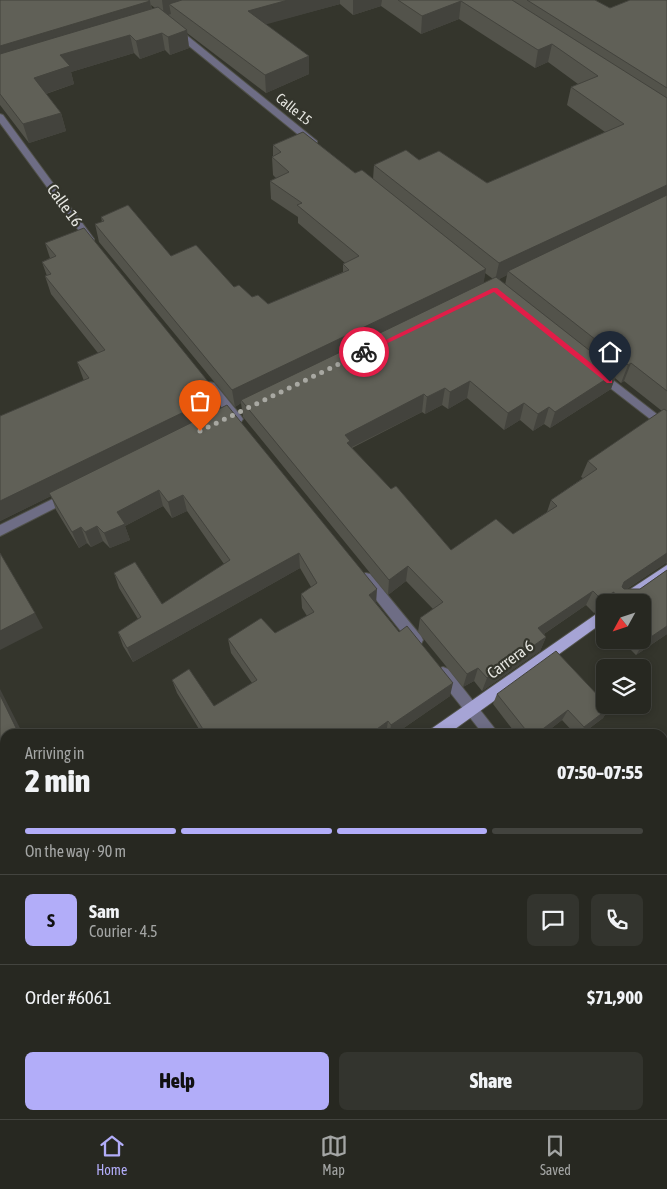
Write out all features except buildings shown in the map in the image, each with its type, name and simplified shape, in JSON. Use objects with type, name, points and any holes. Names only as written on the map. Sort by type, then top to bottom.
[{"type":"main road","points":[[633,594],[667,570]]},
{"type":"main road","name":"Carrera 6","points":[[443,729],[596,620]]},
{"type":"street","name":"Calle 15","points":[[170,27],[325,152]]},
{"type":"street","name":"Calle 16","points":[[0,116],[98,250]]},
{"type":"street","points":[[592,368],[667,428]]},
{"type":"street","points":[[203,377],[246,430]]},
{"type":"street","points":[[0,531],[78,492]]},
{"type":"street","points":[[359,570],[422,647]]},
{"type":"street","points":[[434,663],[488,729]]},
{"type":"way so far","points":[[200,431],[364,352]]},
{"type":"route","points":[[364,352],[495,289],[610,382]]}]
